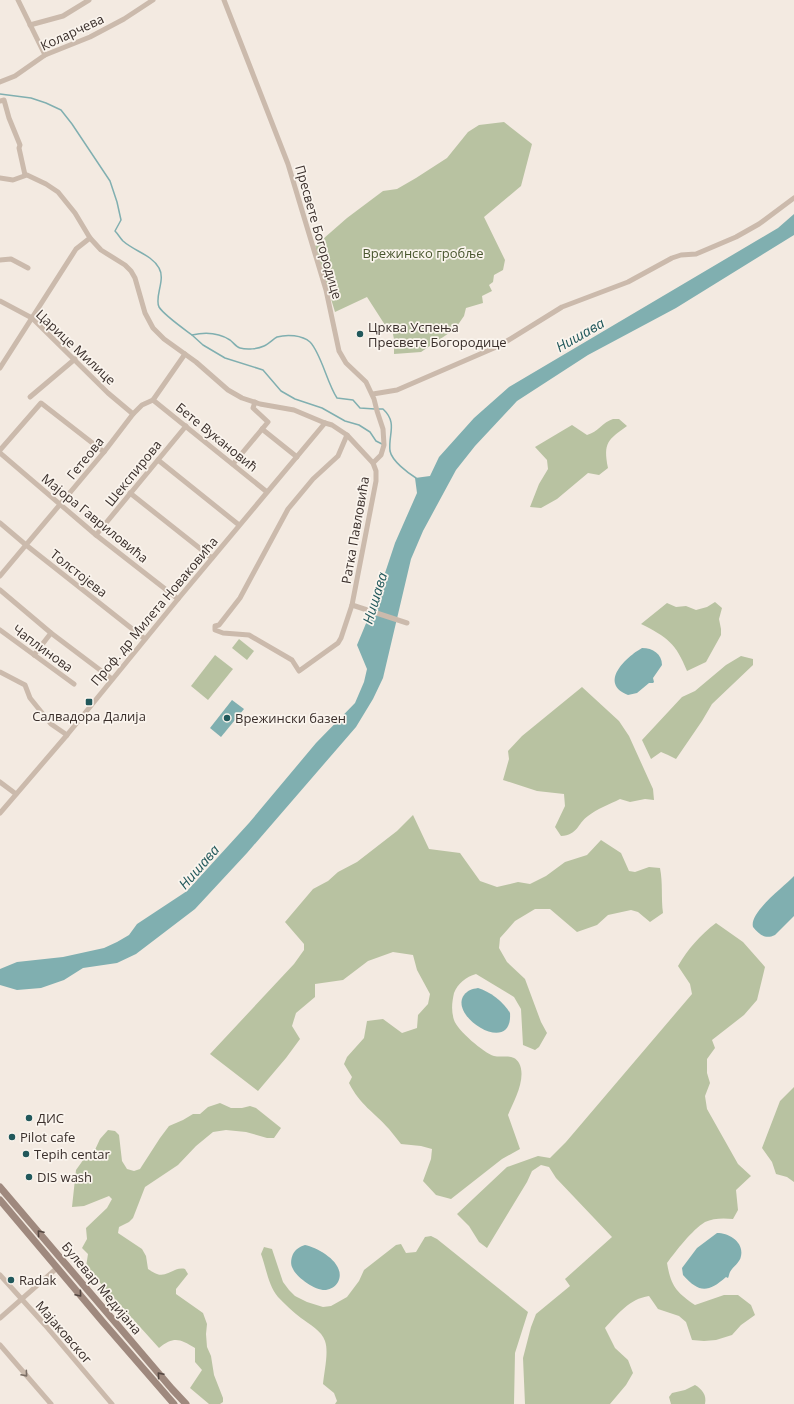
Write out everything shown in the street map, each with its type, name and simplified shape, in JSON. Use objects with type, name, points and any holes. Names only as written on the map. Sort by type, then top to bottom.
[{"type":"main road","name":"Булевар Медијана","points":[[0,1187],[186,1404]]},
{"type":"main road","name":"Булевар Медијана","points":[[0,1200],[174,1404]]},
{"type":"street","points":[[18,0],[45,55]]},
{"type":"street","points":[[30,25],[63,16],[89,0]]},
{"type":"street","name":"Коларчева","points":[[0,82],[15,76],[45,55],[90,37],[124,19],[153,0]]},
{"type":"street","name":"Пресвете Богородице","points":[[224,0],[288,164],[326,290],[339,352],[346,363],[366,382],[373,394],[376,409],[383,429],[383,446],[381,455],[373,463]]},
{"type":"street","points":[[0,101],[4,100],[9,118],[19,139],[25,175],[13,180],[0,178]]},
{"type":"street","name":"Ратка Павловића","points":[[25,175],[46,184],[58,192],[75,213],[90,238],[101,250],[125,265],[131,271],[135,278],[145,313],[153,328],[164,339],[185,354],[228,390],[242,398],[294,410],[332,425],[347,435],[373,463],[376,470],[376,481],[352,605],[341,638],[338,643],[299,671],[292,660],[249,635],[217,632],[215,630],[215,626],[219,625],[240,598],[288,509],[314,479],[338,456],[347,435]]},
{"type":"street","points":[[373,394],[396,390],[494,348],[562,307],[628,282],[672,258],[681,255],[696,254],[736,237],[759,224],[794,198]]},
{"type":"street","points":[[0,368],[76,249],[90,238]]},
{"type":"street","points":[[0,260],[11,259],[28,268]]},
{"type":"street","name":"Царице Милице","points":[[0,301],[32,318],[108,392],[133,414]]},
{"type":"street","name":"Гетеова","points":[[0,576],[104,452],[133,414],[142,405],[153,400],[185,354]]},
{"type":"street","points":[[30,397],[75,360]]},
{"type":"street","name":"Бете Вукановић","points":[[153,400],[267,492]]},
{"type":"street","points":[[0,450],[41,402],[104,452]]},
{"type":"street","points":[[233,464],[268,422],[253,408],[255,402]]},
{"type":"street","name":"Проф. др Милета Новаковића","points":[[0,813],[67,735],[239,525],[325,423]]},
{"type":"street","name":"Шекспирова","points":[[96,535],[186,426]]},
{"type":"street","points":[[262,429],[297,457]]},
{"type":"street","name":"Мајора Гавриловића","points":[[0,453],[96,535],[178,599]]},
{"type":"street","points":[[158,460],[239,525]]},
{"type":"street","points":[[130,494],[212,558]]},
{"type":"street","name":"Толстојева","points":[[0,523],[145,639]]},
{"type":"street","points":[[0,590],[51,633],[112,679]]},
{"type":"street","points":[[352,605],[407,623]]},
{"type":"street","name":"Чаплинова","points":[[0,630],[74,684]]},
{"type":"street","points":[[34,655],[51,633]]},
{"type":"street","points":[[0,672],[25,685],[30,698],[51,724],[67,735]]},
{"type":"street","points":[[0,782],[16,794]]},
{"type":"street","points":[[0,1318],[57,1268]]},
{"type":"street","name":"Мајаковског","points":[[0,1275],[112,1404]]},
{"type":"street","points":[[0,1345],[51,1404]]},
{"type":"green space","name":"Врежинско гробље","points":[[504,122],[532,144],[521,186],[484,217],[505,260],[503,270],[494,275],[493,282],[489,285],[492,291],[482,296],[483,303],[466,308],[464,316],[455,329],[421,352],[394,354],[394,339],[391,325],[385,325],[367,297],[335,312],[315,246],[347,218],[383,191],[397,189],[447,158],[468,132],[479,125]]},
{"type":"green space","points":[[613,419],[619,419],[627,426],[608,442],[606,452],[608,468],[599,475],[588,473],[557,499],[541,508],[530,507],[539,484],[548,469],[547,460],[535,447],[572,425],[587,435],[591,434],[606,422]]},
{"type":"green space","points":[[715,602],[722,608],[719,619],[721,635],[706,662],[687,671],[679,654],[670,642],[658,633],[641,624],[667,603],[676,607],[686,606],[696,610],[707,607]]},
{"type":"green space","points":[[239,639],[254,651],[247,660],[232,648]]},
{"type":"green space","points":[[215,655],[233,669],[208,700],[191,686]]},
{"type":"green space","points":[[741,656],[753,659],[753,665],[712,704],[676,759],[661,752],[651,759],[642,740],[682,697],[695,691],[726,665]]},
{"type":"green space","points":[[582,687],[619,721],[629,736],[653,789],[654,800],[645,799],[630,802],[620,799],[592,813],[584,819],[577,829],[571,834],[561,836],[555,827],[565,806],[564,794],[537,791],[503,780],[509,759],[508,751],[522,736]]},
{"type":"green space","points":[[413,815],[429,849],[460,853],[480,881],[497,887],[518,882],[530,884],[546,876],[565,862],[587,855],[601,840],[621,853],[629,871],[635,872],[649,867],[660,868],[661,874],[663,913],[650,922],[638,912],[631,910],[608,915],[597,925],[577,932],[550,909],[535,909],[515,921],[500,938],[499,948],[507,962],[525,979],[541,1022],[547,1033],[539,1047],[535,1050],[523,1045],[521,1009],[514,997],[476,974],[460,983],[458,986],[454,993],[452,1003],[453,1017],[456,1024],[471,1041],[484,1051],[494,1056],[514,1058],[519,1063],[522,1075],[521,1082],[508,1115],[520,1149],[502,1159],[451,1199],[436,1195],[423,1181],[431,1159],[432,1149],[421,1146],[401,1144],[353,1091],[349,1083],[352,1077],[344,1064],[347,1057],[364,1038],[367,1021],[383,1019],[402,1033],[417,1028],[418,1015],[428,1004],[430,994],[417,970],[413,955],[393,952],[368,961],[343,980],[315,984],[315,997],[296,1013],[292,1026],[300,1039],[258,1091],[210,1054],[294,964],[304,950],[304,944],[285,922],[313,889],[328,881],[338,872],[357,862],[397,831]]},
{"type":"green space","points":[[716,923],[743,942],[765,967],[757,1000],[744,1015],[712,1040],[715,1048],[707,1059],[707,1073],[710,1083],[705,1096],[707,1109],[738,1164],[751,1176],[736,1190],[738,1210],[733,1219],[726,1218],[705,1222],[690,1235],[667,1263],[670,1277],[675,1288],[695,1305],[724,1295],[738,1295],[751,1305],[755,1315],[741,1325],[732,1335],[716,1340],[692,1340],[686,1322],[679,1316],[658,1309],[649,1296],[636,1300],[624,1308],[605,1328],[615,1348],[628,1360],[633,1373],[626,1385],[610,1404],[525,1404],[523,1358],[536,1314],[570,1286],[565,1279],[612,1237],[556,1178],[549,1167],[541,1165],[532,1171],[527,1182],[487,1248],[479,1242],[469,1226],[457,1214],[507,1167],[538,1156],[550,1158],[566,1142],[692,994],[690,984],[678,966],[695,943]]},
{"type":"green space","points":[[794,1087],[794,1182],[787,1177],[776,1174],[772,1162],[762,1148],[780,1101]]},
{"type":"green space","points":[[220,1103],[231,1108],[250,1106],[256,1108],[281,1128],[274,1138],[267,1138],[246,1132],[226,1130],[213,1132],[196,1146],[178,1165],[145,1187],[133,1218],[129,1222],[119,1227],[118,1233],[142,1249],[146,1256],[148,1269],[152,1272],[161,1275],[178,1269],[185,1269],[188,1274],[176,1289],[176,1294],[203,1313],[207,1324],[207,1347],[211,1356],[214,1375],[223,1398],[223,1402],[220,1404],[209,1404],[190,1388],[202,1370],[195,1362],[195,1348],[181,1341],[173,1340],[159,1348],[86,1267],[88,1254],[82,1248],[87,1239],[86,1228],[107,1208],[112,1199],[109,1196],[84,1206],[72,1207],[76,1170],[86,1156],[94,1152],[100,1139],[108,1130],[115,1131],[119,1135],[122,1161],[127,1169],[134,1171],[140,1169],[169,1126],[193,1114],[200,1114],[208,1107]]},
{"type":"green space","points":[[431,1236],[437,1239],[528,1312],[515,1353],[514,1404],[335,1404],[337,1401],[334,1393],[323,1384],[327,1351],[325,1341],[315,1328],[298,1316],[278,1297],[270,1282],[261,1254],[264,1247],[272,1249],[283,1282],[289,1290],[295,1296],[307,1302],[323,1307],[331,1306],[347,1297],[359,1281],[364,1270],[396,1245],[401,1244],[406,1253],[416,1252],[425,1237]]},
{"type":"green space","points":[[695,1385],[700,1388],[703,1393],[705,1404],[671,1404],[669,1397],[672,1393],[685,1390]]},
{"type":"water","points":[[794,214],[794,235],[676,308],[588,355],[517,401],[475,446],[456,470],[423,531],[411,559],[383,678],[373,699],[356,727],[247,853],[195,909],[136,954],[117,963],[83,968],[64,980],[41,988],[17,990],[0,985],[0,969],[17,962],[63,957],[104,948],[129,935],[137,924],[187,891],[249,823],[316,743],[355,703],[364,682],[367,669],[357,645],[377,597],[395,543],[417,493],[415,478],[430,476],[439,457],[474,418],[509,387],[778,228]]},
{"type":"water","points":[[642,648],[650,649],[656,652],[662,661],[662,665],[653,678],[653,683],[649,683],[637,693],[628,695],[619,690],[615,684],[615,677],[618,670],[629,657]]},
{"type":"water","name":"Врежински базен","points":[[232,700],[244,709],[221,737],[210,728]]},
{"type":"water","points":[[794,876],[794,916],[775,935],[768,937],[762,936],[753,927],[753,921],[756,914],[768,900]]},
{"type":"water","points":[[478,988],[496,998],[510,1013],[508,1026],[502,1032],[493,1032],[482,1029],[472,1022],[465,1013],[462,1004],[464,995],[470,990]]},
{"type":"water","points":[[717,1233],[722,1233],[735,1239],[740,1246],[741,1256],[738,1263],[731,1270],[728,1278],[726,1277],[709,1288],[699,1288],[683,1275],[682,1268],[697,1248]]},
{"type":"water","points":[[305,1245],[324,1253],[339,1269],[340,1275],[338,1282],[333,1288],[322,1290],[307,1283],[295,1273],[291,1265],[292,1256],[299,1247]]},
{"type":"waterway","points":[[0,94],[31,98],[46,103],[61,110],[72,124],[110,181],[121,220],[115,231],[123,241],[147,256],[159,268],[161,273],[161,283],[158,303],[159,307],[170,318],[192,335],[207,333],[217,335],[230,340],[237,347],[243,349],[262,347],[281,336],[290,335],[303,338],[310,342],[314,347],[337,398],[353,400],[360,408],[375,409]]},
{"type":"waterway","points":[[192,335],[203,345],[225,358],[263,370],[281,391],[295,399],[322,408],[345,421],[359,425],[370,432],[376,441],[382,444]]},
{"type":"waterway","points":[[378,409],[383,409],[388,414],[390,419],[391,455],[401,466],[416,478]]},
{"type":"place","name":"Црква Успења Пресвете Богородице","points":[[360,334]]},
{"type":"place","name":"Салвадора Далија","points":[[89,702]]},
{"type":"place","name":"Врежински базен","points":[[227,718]]},
{"type":"place","name":"ДИС","points":[[29,1118]]},
{"type":"place","name":"Pilot cafe","points":[[12,1137]]},
{"type":"place","name":"Tepih centar","points":[[26,1154]]},
{"type":"place","name":"DIS wash","points":[[29,1177]]},
{"type":"place","name":"Radak","points":[[11,1280]]},
{"type":"water label","name":"Нишава","points":[[580,335]]},
{"type":"water label","name":"Нишава","points":[[375,598]]},
{"type":"water label","name":"Нишава","points":[[199,867]]}]
